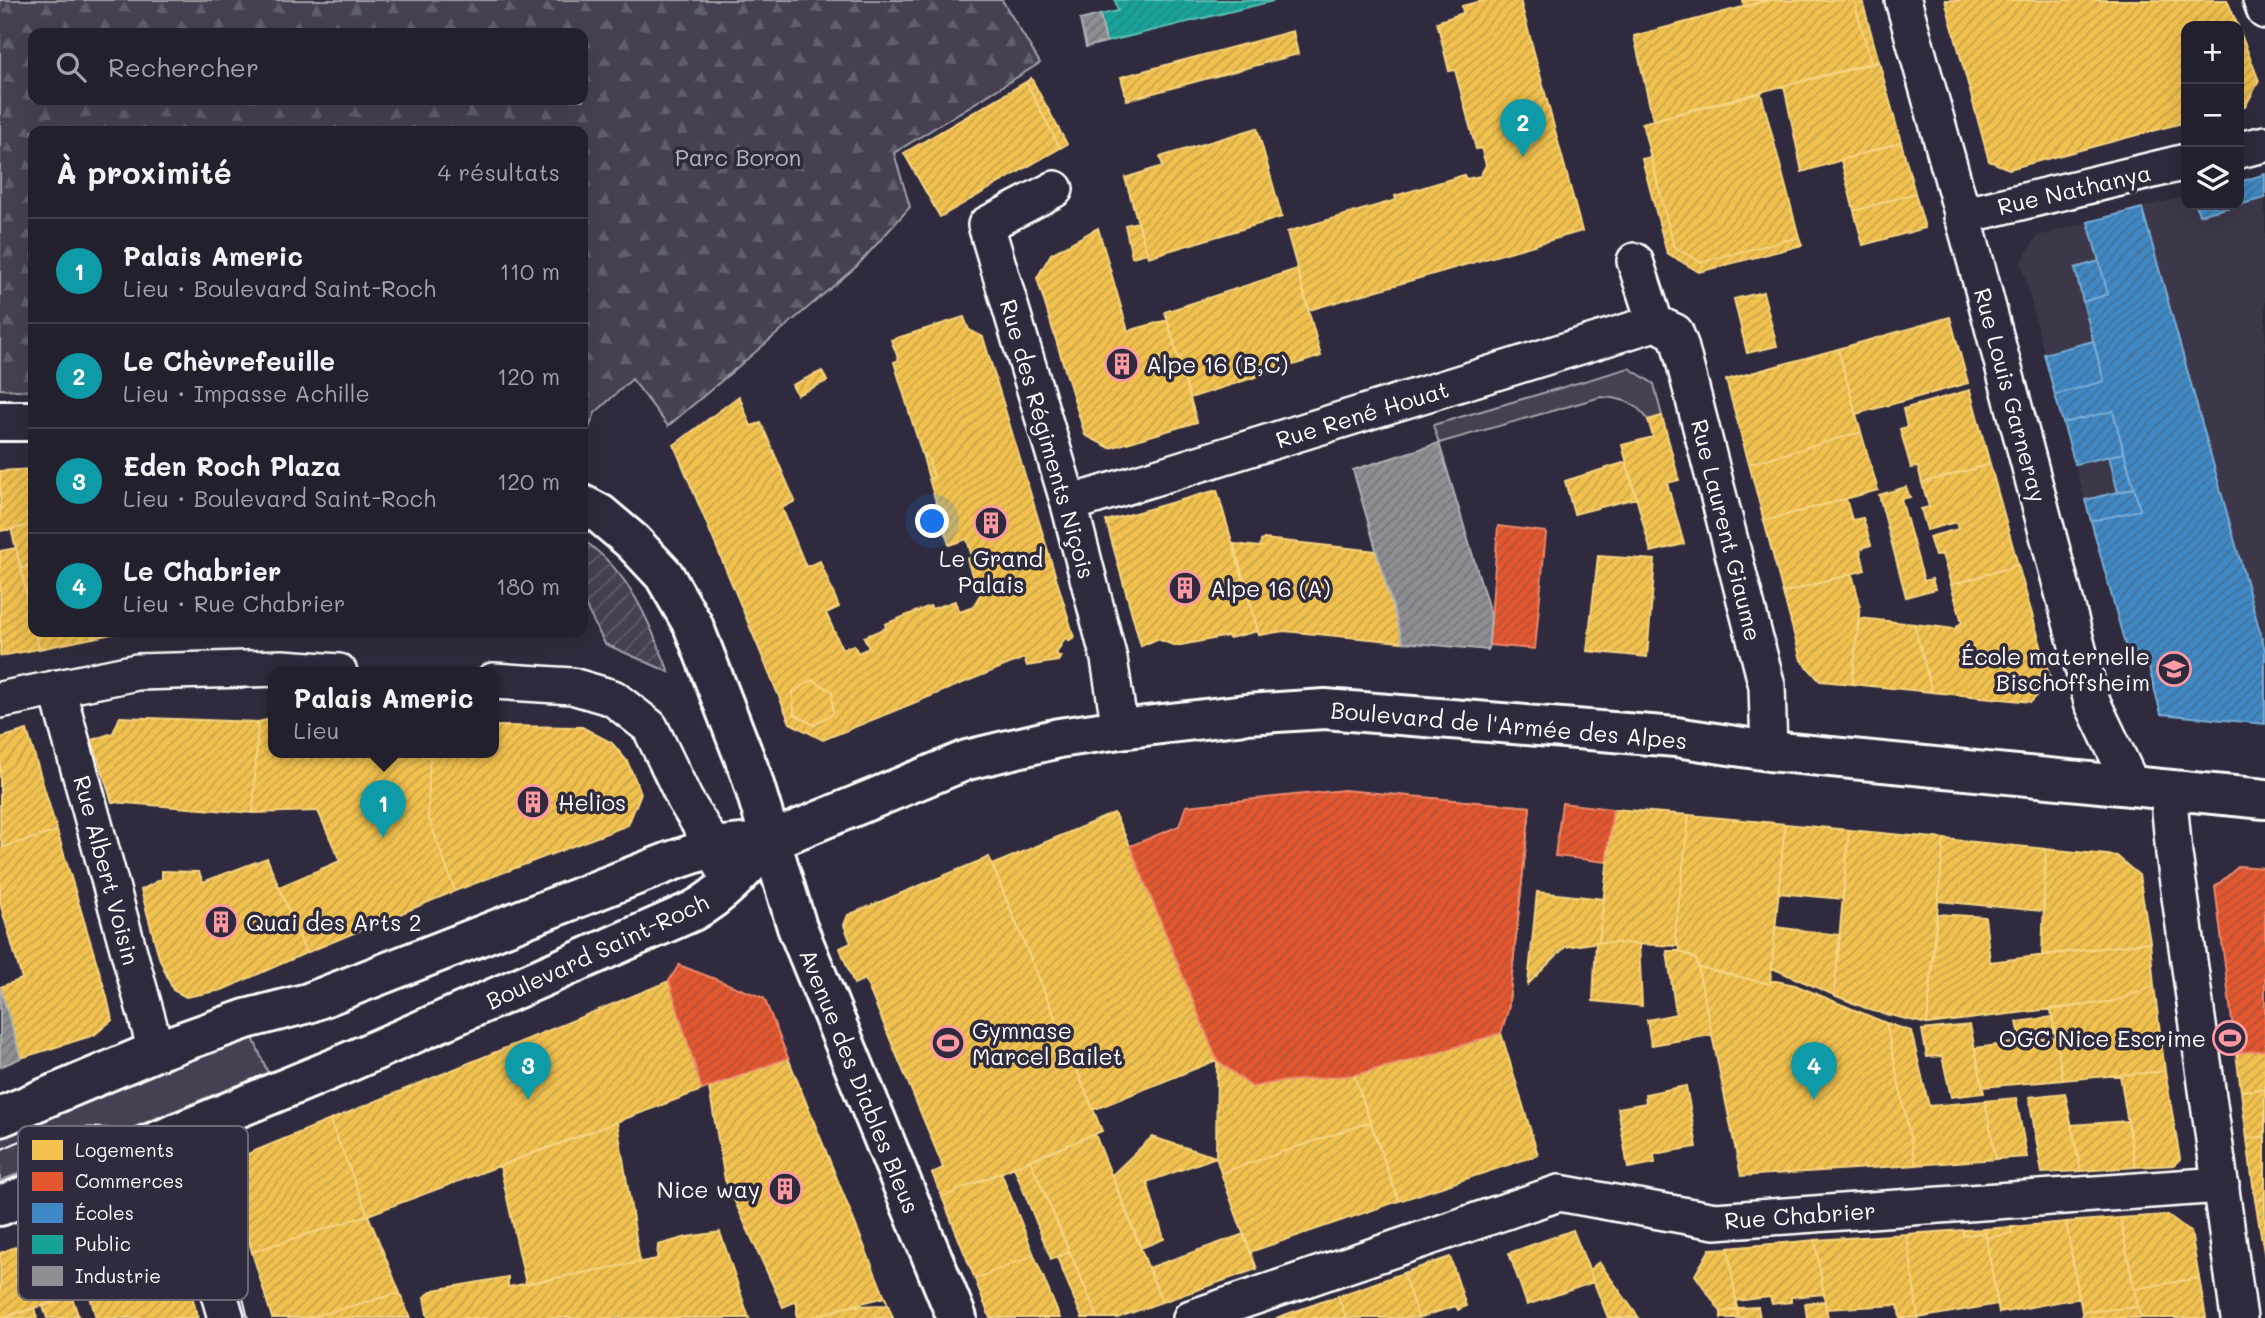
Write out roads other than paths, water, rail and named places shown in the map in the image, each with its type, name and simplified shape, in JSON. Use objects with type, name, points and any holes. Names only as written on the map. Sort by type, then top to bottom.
[{"type":"main road","points":[[0,421],[28,421]]},
{"type":"main road","name":"Avenue des Diables Bleus","points":[[588,508],[600,514],[633,542],[664,575],[693,625],[751,775],[797,927],[957,1318]]},
{"type":"main road","name":"Boulevard de l'Armée des Alpes","points":[[770,842],[967,760],[1059,738],[1120,729],[1246,714],[1325,709],[1676,737],[1769,751],[2265,799]]},
{"type":"main road","points":[[0,1117],[156,1051],[246,1019],[308,1003],[646,871],[714,847],[770,842]]},
{"type":"main road","name":"Boulevard Saint-Roch","points":[[196,1126],[661,926],[708,903],[730,885],[770,842]]},
{"type":"main road","name":"Boulevard Saint-Roch","points":[[0,1206],[18,1199]]},
{"type":"street","name":"Rue Louis Garneray","points":[[1903,0],[2092,702],[2150,788]]},
{"type":"street","points":[[2261,0],[2265,11]]},
{"type":"street","points":[[2244,149],[2265,144]]},
{"type":"street","name":"Rue Nathanya","points":[[1962,216],[2181,163]]},
{"type":"street","name":"Rue des Régiments Niçois","points":[[1055,189],[986,225],[1069,504],[1109,659],[1120,729]]},
{"type":"street","points":[[1635,261],[1656,323]]},
{"type":"street","name":"Rue René Houat","points":[[1069,504],[1656,323]]},
{"type":"street","name":"Rue Laurent Giaume","points":[[1656,323],[1675,332],[1680,345],[1767,686],[1769,751]]},
{"type":"street","points":[[0,700],[136,672],[268,668]]},
{"type":"street","points":[[499,681],[572,686],[613,698],[650,727],[685,800],[714,847],[730,885]]},
{"type":"street","name":"Rue Albert Voisin","points":[[57,688],[156,1051]]},
{"type":"street","points":[[2150,788],[2174,854],[2239,1318]]},
{"type":"street","name":"Rue Chabrier","points":[[1191,1318],[1559,1193],[1715,1221],[2221,1185]]},
{"type":"street","points":[[221,1300],[226,1318]]},
{"type":"tram line","points":[[0,1150],[18,1142]]},
{"type":"tram line","points":[[244,1300],[248,1318]]},
{"type":"place","name":"Le Chèvrefeuille","points":[[1523,157]]},
{"type":"place","name":"Alpe 16 (B,C)","points":[[1122,364]]},
{"type":"place","name":"Le Grand Palais","points":[[991,523]]},
{"type":"place","name":"Alpe 16 (A)","points":[[1185,588]]},
{"type":"place","name":"École maternelle Bischoffsheim","points":[[2174,669]]},
{"type":"place","name":"Helios","points":[[533,802]]},
{"type":"place","name":"Palais Americ","points":[[383,838]]},
{"type":"place","name":"Quai des Arts 2","points":[[221,922]]},
{"type":"place","name":"OGC Nice Escrime","points":[[2230,1038]]},
{"type":"place","name":"Gymnase Marcel Bailet","points":[[948,1043]]},
{"type":"place","name":"Eden Roch Plaza","points":[[528,1100]]},
{"type":"place","name":"Le Chabrier","points":[[1814,1100]]},
{"type":"place","name":"Nice way","points":[[785,1189]]},
{"type":"park label","name":"Parc Boron","points":[[738,157]]}]
